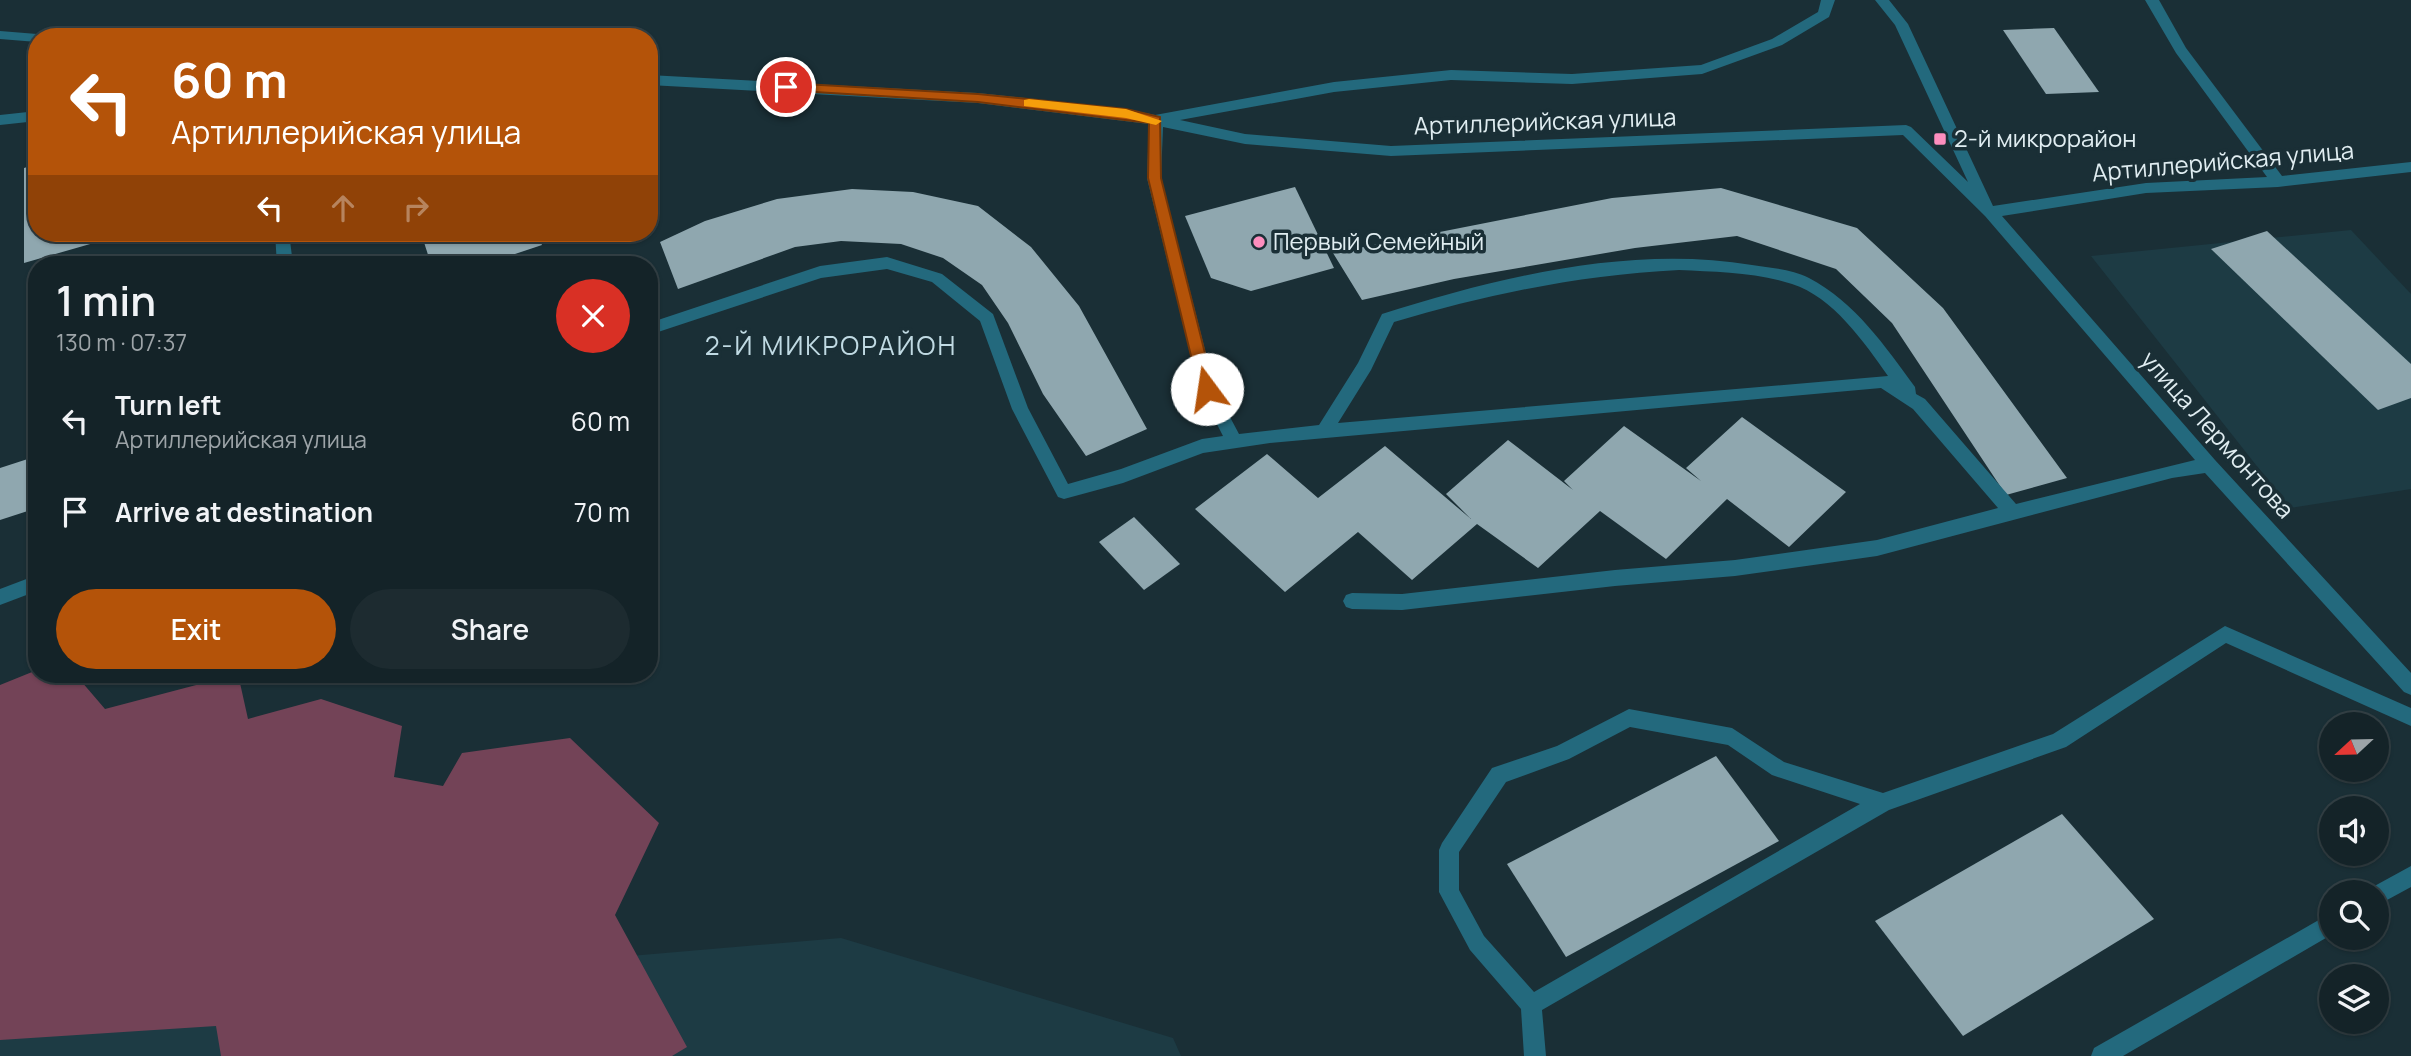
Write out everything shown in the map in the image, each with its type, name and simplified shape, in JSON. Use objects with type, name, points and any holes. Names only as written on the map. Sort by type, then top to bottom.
[{"type":"street","points":[[1234,441],[1207,389],[1154,178],[1156,120],[1334,87],[1451,75],[1572,79],[1702,69],[1777,43],[1824,14],[1828,0]]},
{"type":"street","points":[[1882,0],[1901,24],[1990,212]]},
{"type":"street","points":[[2152,0],[2181,50],[2277,182]]},
{"type":"street","points":[[0,35],[28,37]]},
{"type":"street","name":"Артиллерийская улица","points":[[658,80],[978,98],[1126,114],[1245,139],[1391,151],[1906,131],[1990,212],[2146,188],[2277,182],[2411,167]]},
{"type":"street","points":[[0,120],[28,117]]},
{"type":"street","name":"улица Лермонтова","points":[[1990,212],[2209,465],[2411,686]]},
{"type":"street","points":[[658,326],[820,272],[887,263],[937,278],[987,318],[1020,409],[1064,492],[1124,476],[1202,446],[1324,431],[1885,380],[1919,404]]},
{"type":"street","points":[[1324,431],[1365,366],[1388,318],[1476,292],[1578,274],[1677,264],[1735,265],[1802,281],[1856,320],[1919,404],[2012,512]]},
{"type":"street","points":[[1352,601],[1402,602],[1615,578],[1735,568],[1877,548],[2172,471],[2209,465]]},
{"type":"street","points":[[0,597],[28,586]]},
{"type":"street","points":[[1531,1005],[1883,802],[2059,741],[2225,634],[2411,717]]},
{"type":"street","points":[[1535,1056],[1531,1005],[1477,943],[1449,892],[1449,850],[1499,775],[1562,752],[1629,718],[1732,737],[1779,769],[1883,802]]},
{"type":"street","points":[[2389,889],[2411,876]]},
{"type":"street","points":[[2102,1056],[2319,930]]},
{"type":"shaded area","points":[[2351,230],[2411,294],[2411,489],[2290,508],[2091,256]]},
{"type":"shaded area","points":[[28,674],[28,683],[83,683],[105,709],[204,683],[240,683],[248,719],[321,699],[402,726],[394,777],[443,786],[462,753],[570,738],[659,823],[615,915],[687,1047],[672,1056],[221,1056],[216,1026],[0,1040],[0,685]]},
{"type":"shaded area","points":[[841,938],[1173,1038],[1181,1056],[0,1056],[0,1000],[466,970]]},
{"type":"building","points":[[2054,28],[2099,92],[2046,94],[2003,30]]},
{"type":"building","points":[[28,167],[28,242],[97,242],[48,256],[28,256],[28,262],[24,263],[24,168]]},
{"type":"building","name":"Первый Семейный","points":[[1295,187],[1334,268],[1251,291],[1211,278],[1185,216]]},
{"type":"building","points":[[1721,188],[1857,228],[1943,308],[2067,478],[2006,495],[1892,323],[1836,269],[1737,236],[1635,248],[1454,279],[1362,300],[1333,253],[1612,198]]},
{"type":"building","points":[[852,189],[913,192],[978,206],[1031,247],[1079,306],[1147,429],[1086,456],[1043,394],[1008,323],[982,285],[943,258],[901,244],[841,241],[795,247],[678,289],[660,242],[705,221],[777,199]]},
{"type":"building","points":[[2267,231],[2411,364],[2411,398],[2378,410],[2211,249]]},
{"type":"building","points":[[424,242],[541,242],[542,245],[509,256],[428,256]]},
{"type":"building","points":[[1742,417],[1846,492],[1789,547],[1727,499],[1666,559],[1600,511],[1538,568],[1477,524],[1412,580],[1358,532],[1285,592],[1195,509],[1267,454],[1318,498],[1385,446],[1471,519],[1446,494],[1508,440],[1573,490],[1564,481],[1624,426],[1701,481],[1686,468]]},
{"type":"building","points":[[28,459],[28,511],[0,520],[0,468]]},
{"type":"building","points":[[1134,517],[1180,564],[1144,590],[1099,542]]},
{"type":"building","points":[[1716,756],[1779,841],[1566,957],[1507,864]]},
{"type":"building","points":[[2062,814],[2154,919],[1963,1036],[1875,921]]},
{"type":"slow traffic","points":[[1029,103],[1126,114],[1156,121]]},
{"type":"place","name":"2-й микрорайон","points":[[1940,139]]},
{"type":"place","name":"Первый Семейный","points":[[1259,242]]},
{"type":"district","name":"2-Й МИКРОРАЙОН","points":[[831,346]]},
{"type":"route","points":[[786,87],[978,98],[1126,114],[1156,120],[1154,178],[1207,389]]}]
